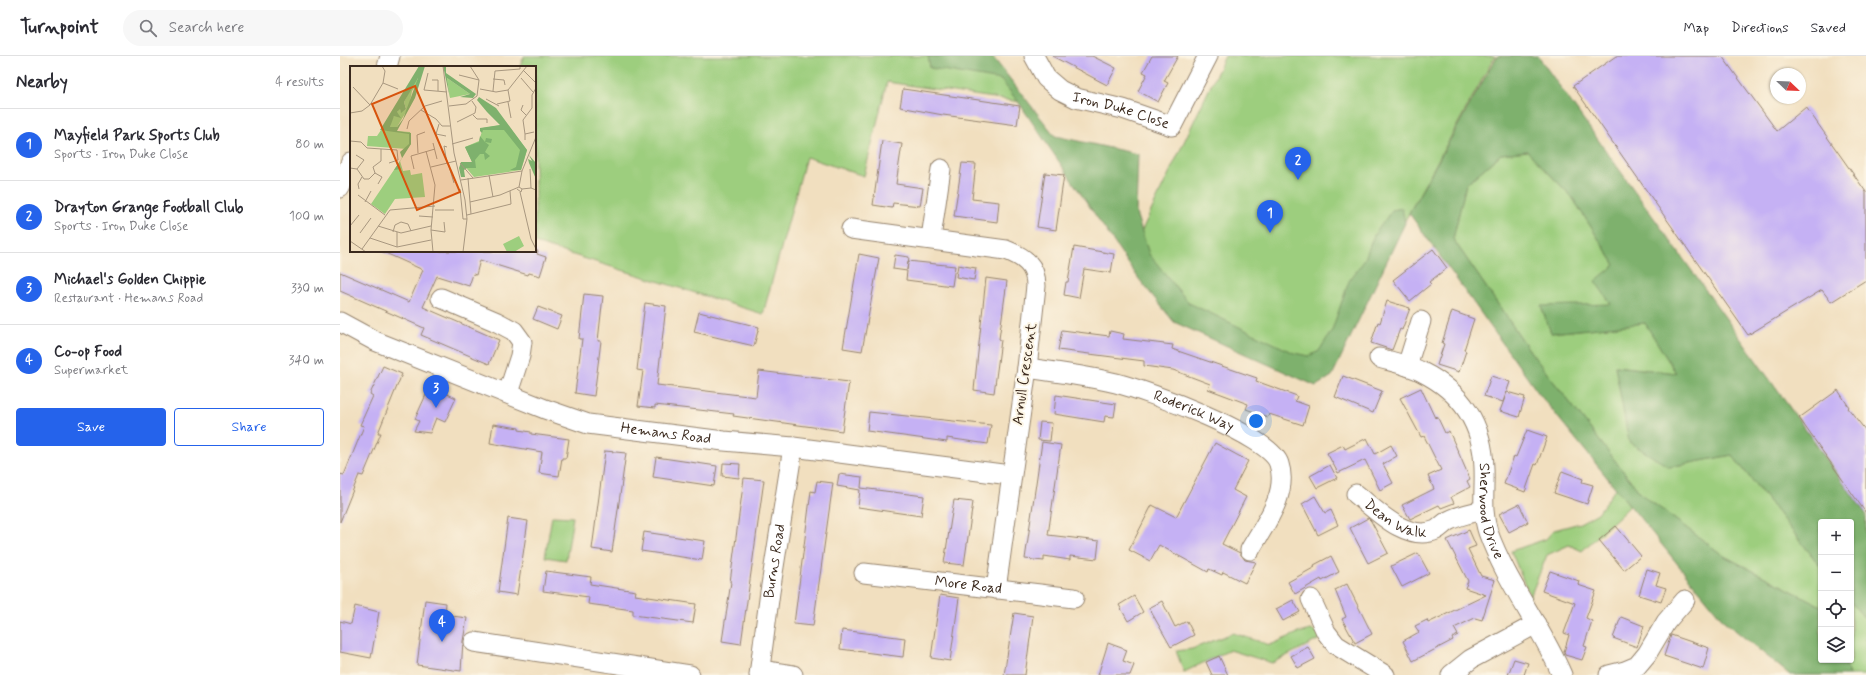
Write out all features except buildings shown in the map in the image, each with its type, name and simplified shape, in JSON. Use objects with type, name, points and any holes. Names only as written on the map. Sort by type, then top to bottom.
[{"type":"street","points":[[387,66],[390,56]]},
{"type":"street","name":"Iron Duke Close","points":[[1034,56],[1046,78],[1060,90],[1076,98],[1123,109],[1172,126],[1208,56]]},
{"type":"street","points":[[340,188],[350,164]]},
{"type":"street","points":[[931,238],[942,169]]},
{"type":"street","name":"Arnull Crescent","points":[[851,229],[931,238],[1006,250],[1022,257],[1034,268],[1036,286],[1027,368],[1010,475],[996,588]]},
{"type":"street","points":[[441,298],[514,331],[522,342],[520,356],[508,394]]},
{"type":"street","points":[[1407,366],[1421,321]]},
{"type":"street","name":"Hemans Road","points":[[340,322],[375,341],[545,409],[588,424],[692,437],[793,447],[1010,475]]},
{"type":"street","name":"Sherwood Drive","points":[[1379,358],[1421,371],[1439,382],[1454,394],[1472,417],[1482,442],[1484,459],[1483,510],[1488,531],[1498,556],[1536,624],[1562,675]]},
{"type":"street","name":"Roderick Way","points":[[1027,368],[1085,376],[1118,384],[1174,402],[1264,445],[1279,463],[1282,479],[1279,496],[1250,550]]},
{"type":"street","name":"Burns Road","points":[[759,673],[793,447]]},
{"type":"street","name":"Dean Walk","points":[[1356,494],[1389,520],[1406,529],[1422,533],[1436,530],[1446,521],[1461,515],[1483,510]]},
{"type":"street","name":"More Road","points":[[864,573],[1074,598]]},
{"type":"street","points":[[1311,599],[1326,632],[1336,645],[1386,675]]},
{"type":"street","points":[[1609,675],[1637,666],[1648,654],[1666,622],[1685,600]]},
{"type":"street","points":[[1451,675],[1471,659],[1536,624]]},
{"type":"street","points":[[474,642],[690,675]]},
{"type":"street","points":[[759,673],[793,675]]},
{"type":"green space","points":[[524,56],[991,56],[1020,102],[887,82],[864,176],[806,157],[763,314],[536,243],[536,66],[520,66]]},
{"type":"green space","points":[[928,56],[992,56],[1055,136],[1138,154],[1136,213],[1149,254],[1189,303],[1294,353],[1309,356],[1319,351],[1332,330],[1349,281],[1364,261],[1374,235],[1392,210],[1402,208],[1405,223],[1332,376],[1316,386],[1174,322],[1139,279],[1019,103],[1001,80],[930,68]]},
{"type":"green space","points":[[1225,56],[1495,56],[1409,213],[1325,379],[1183,322],[1131,253]]},
{"type":"green space","points":[[1497,56],[1538,56],[1866,514],[1866,620],[1854,606],[1854,519],[1818,519],[1818,563],[1732,455],[1669,467],[1629,442],[1615,366],[1676,373],[1645,323],[1551,333],[1541,306],[1611,304],[1595,281],[1615,265],[1572,197],[1527,151],[1501,154],[1466,184],[1453,239],[1532,354],[1641,494],[1724,556],[1818,604],[1818,663],[1845,663],[1849,675],[1790,675],[1724,621],[1539,394],[1409,213]]},
{"type":"green space","points":[[1527,151],[1572,197],[1615,265],[1611,304],[1551,333],[1645,323],[1676,373],[1615,366],[1622,400],[1669,467],[1732,455],[1818,563],[1818,604],[1724,556],[1641,494],[1532,354],[1453,239],[1466,184],[1501,154]]},
{"type":"green space","points":[[1616,488],[1630,506],[1582,551],[1569,545],[1547,555],[1530,597],[1511,551],[1546,539],[1554,530],[1580,523],[1598,513]]},
{"type":"green space","points":[[552,516],[573,517],[566,560],[545,557]]},
{"type":"green space","points":[[1854,606],[1866,620],[1866,675],[1849,675],[1845,663],[1854,663]]},
{"type":"green space","points":[[1311,630],[1320,633],[1324,637],[1272,663],[1230,650],[1184,672],[1176,651],[1192,649],[1233,633],[1270,645],[1298,633]]},
{"type":"place","name":"Drayton Grange Football Club","points":[[1298,180]]},
{"type":"place","name":"Mayfield Park Sports Club","points":[[1270,233]]},
{"type":"place","name":"Michael's Golden Chippie","points":[[436,408]]},
{"type":"place","name":"Co-op Food","points":[[442,642]]}]
